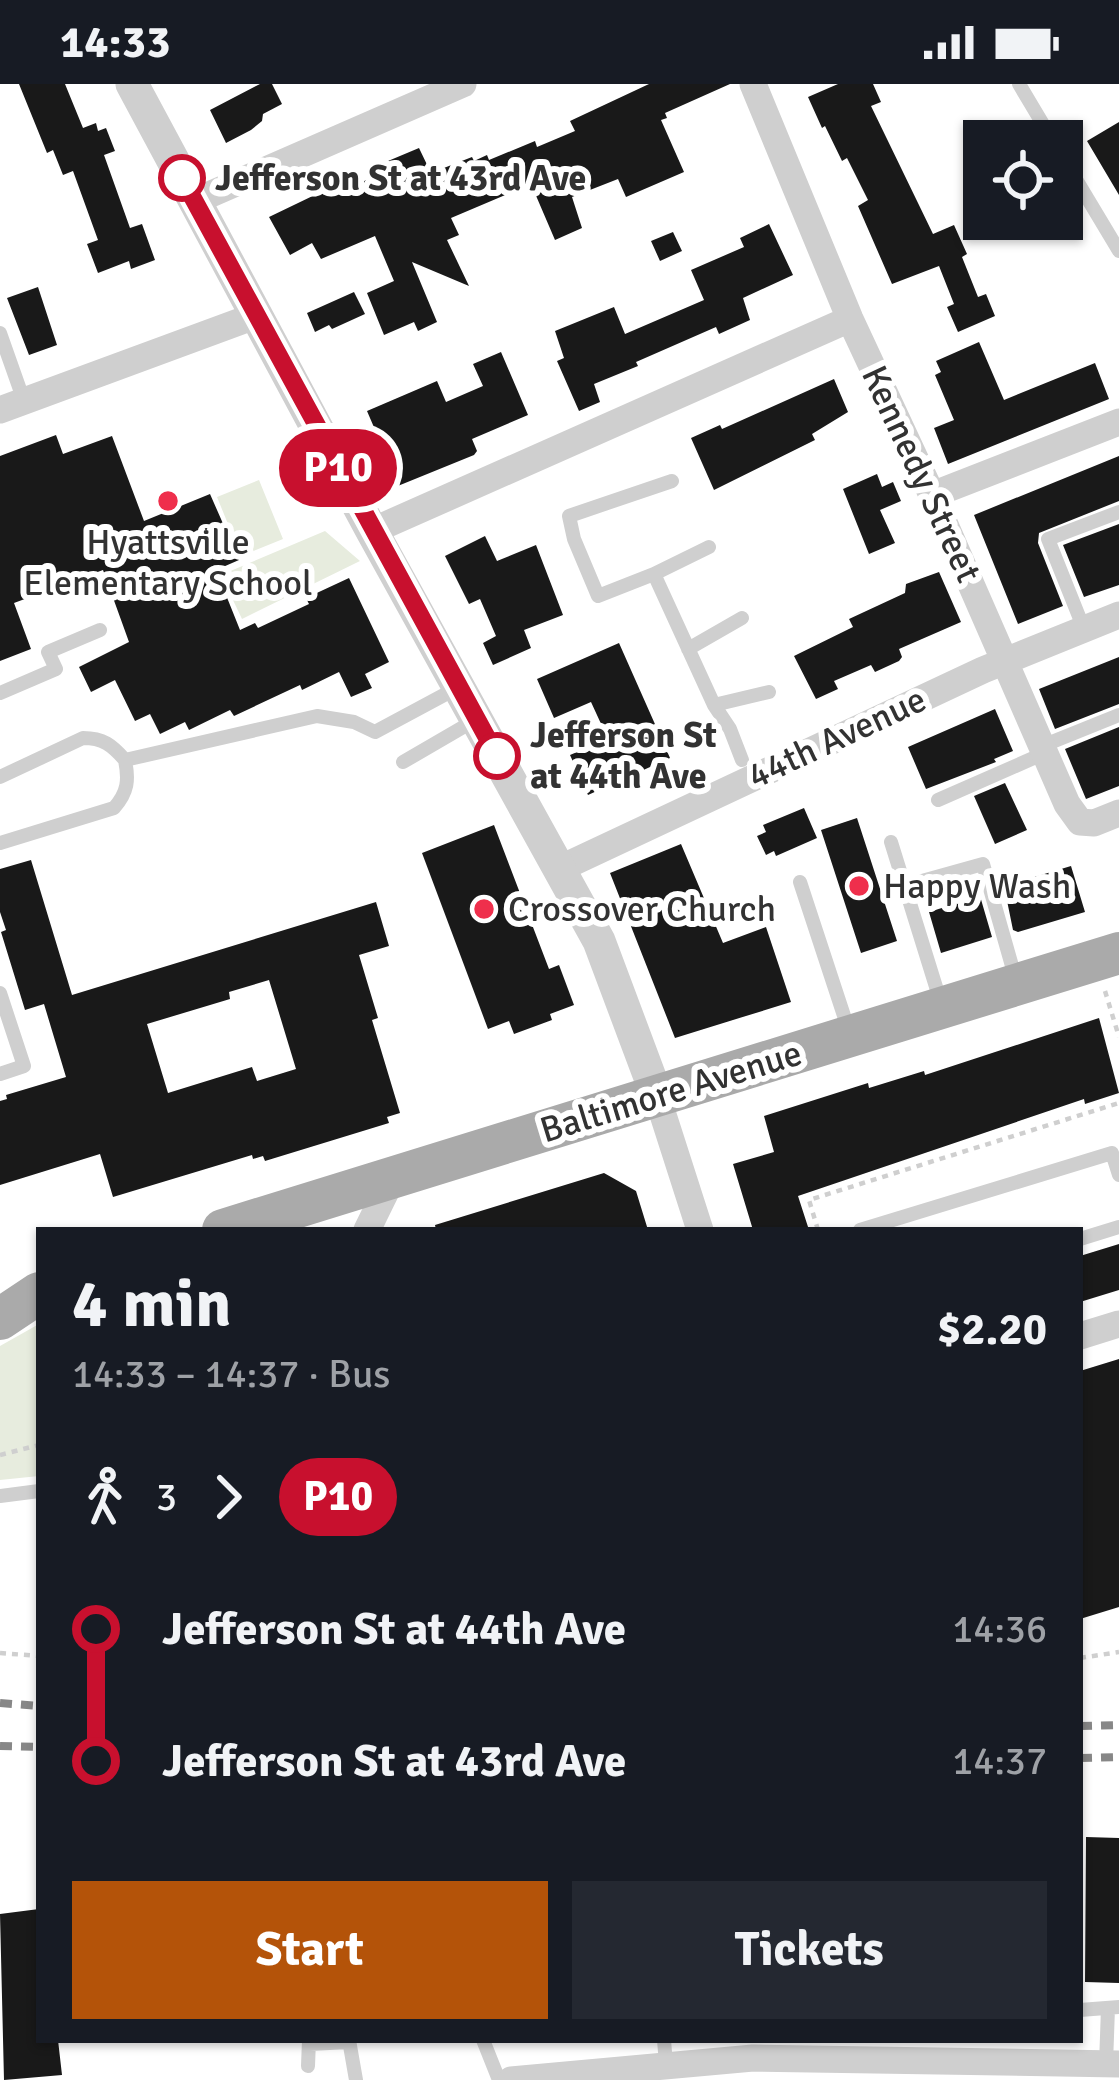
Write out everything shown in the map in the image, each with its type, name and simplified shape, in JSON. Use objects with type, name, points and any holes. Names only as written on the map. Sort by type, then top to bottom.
[{"type":"main road","name":"Baltimore Avenue","points":[[233,1227],[1017,985],[1112,972]]},
{"type":"main road","points":[[0,1298],[36,1291]]},
{"type":"main road","points":[[0,1319],[36,1292]]},
{"type":"street","points":[[132,84],[599,941],[699,1227]]},
{"type":"street","points":[[195,201],[463,84]]},
{"type":"street","name":"Kennedy Street","points":[[753,84],[850,319],[1067,804],[1080,822],[1094,824],[1119,813]]},
{"type":"street","points":[[12,406],[256,316]]},
{"type":"street","points":[[372,531],[850,319]]},
{"type":"street","points":[[932,495],[1119,422]]},
{"type":"street","name":"44th Avenue","points":[[559,868],[1005,660],[1119,615]]},
{"type":"street","points":[[1083,1335],[1119,1324]]},
{"type":"street","points":[[511,2080],[665,2052],[713,2070],[815,2058],[1113,2064]]},
{"type":"lane","points":[[1018,84],[1040,120]]},
{"type":"lane","points":[[1083,191],[1119,251]]},
{"type":"lane","points":[[0,333],[12,406]]},
{"type":"lane","points":[[673,481],[569,516],[598,596],[709,547]]},
{"type":"lane","points":[[1084,628],[1048,539],[1119,512]]},
{"type":"lane","points":[[654,574],[742,760]]},
{"type":"lane","points":[[688,649],[742,619]]},
{"type":"lane","points":[[0,693],[56,668],[48,652],[100,630]]},
{"type":"lane","points":[[125,760],[317,716],[354,722],[374,732],[458,687]]},
{"type":"lane","points":[[714,705],[769,692]]},
{"type":"lane","points":[[938,800],[1119,715]]},
{"type":"lane","points":[[403,761],[476,719]]},
{"type":"lane","points":[[0,777],[83,738],[98,738],[125,760],[128,780],[114,808],[0,843]]},
{"type":"lane","points":[[891,842],[943,1007]]},
{"type":"lane","points":[[922,881],[983,864],[1017,985]]},
{"type":"lane","points":[[800,882],[851,1036]]},
{"type":"lane","points":[[0,993],[24,1066],[0,1074]]},
{"type":"lane","points":[[870,1227],[1112,1153],[1119,1175]]},
{"type":"lane","points":[[1083,1238],[1119,1227]]},
{"type":"lane","points":[[0,1496],[36,1491]]},
{"type":"lane","points":[[1083,2011],[1114,2008],[1113,2064]]},
{"type":"lane","points":[[308,2066],[310,2043]]},
{"type":"lane","points":[[349,2043],[356,2080]]},
{"type":"lane","points":[[486,2048],[499,2080]]},
{"type":"path","points":[[1112,972],[1119,1037]]},
{"type":"path","points":[[817,1227],[809,1200],[1119,1103]]},
{"type":"path","points":[[0,1455],[36,1446]]},
{"type":"path","points":[[1083,1658],[1119,1652]]},
{"type":"path","points":[[0,1653],[36,1656]]},
{"type":"shaded area","points":[[259,480],[283,539],[241,556],[217,497]]},
{"type":"shaded area","points":[[325,531],[360,561],[242,619],[221,575]]},
{"type":"shaded area","points":[[36,1326],[36,1476],[0,1480],[0,1346]]},
{"type":"building","points":[[19,84],[65,84],[83,128],[96,123],[98,131],[106,128],[115,151],[104,155],[130,228],[142,224],[155,260],[131,269],[129,261],[98,273],[87,244],[98,240],[73,171],[63,175],[53,150],[47,153]]},
{"type":"building","points":[[260,84],[272,84],[282,104],[263,114],[251,130],[226,143],[210,110]]},
{"type":"building","points":[[649,84],[730,84],[665,113],[667,118],[661,120],[684,172],[626,197],[618,179],[572,197],[582,228],[555,240],[531,184],[451,218],[459,235],[447,240],[469,286],[412,262],[437,322],[418,331],[414,322],[384,335],[367,293],[394,281],[375,236],[321,259],[312,243],[290,255],[269,217],[350,178],[353,186],[391,169],[388,161],[419,148],[431,173],[472,157],[474,161],[487,155],[489,160],[535,141],[537,147],[575,131],[570,121]]},
{"type":"building","points":[[838,84],[873,84],[881,102],[871,106],[933,234],[954,225],[978,297],[986,294],[995,316],[958,332],[947,307],[954,304],[939,266],[892,284],[858,206],[868,200],[808,97]]},
{"type":"building","points":[[1119,122],[1119,195],[1087,141]]},
{"type":"building","points":[[769,224],[793,275],[743,298],[750,320],[719,334],[716,327],[594,384],[600,402],[579,411],[557,361],[564,358],[555,331],[614,307],[625,334],[704,300],[691,270],[744,247],[740,238]]},
{"type":"building","points":[[673,232],[682,251],[660,261],[651,241]]},
{"type":"building","points":[[38,287],[57,345],[29,355],[7,298]]},
{"type":"building","points":[[354,292],[365,314],[315,332],[307,313]]},
{"type":"building","points":[[979,342],[1004,400],[1095,363],[1109,399],[948,464],[934,428],[954,420],[935,375],[941,372],[936,361]]},
{"type":"building","points":[[501,352],[528,415],[472,439],[474,455],[383,492],[367,452],[382,446],[367,411],[437,381],[446,402],[483,386],[473,364]]},
{"type":"building","points":[[834,379],[848,412],[812,434],[815,440],[714,490],[691,438]]},
{"type":"building","points":[[56,435],[63,454],[112,436],[144,521],[210,494],[239,560],[216,570],[240,630],[255,623],[258,628],[309,604],[306,598],[349,578],[389,662],[365,674],[372,688],[351,697],[339,672],[234,716],[230,710],[189,730],[185,722],[160,734],[150,714],[135,721],[115,680],[91,692],[79,667],[129,642],[103,570],[14,603],[31,649],[0,661],[0,456]]},
{"type":"building","points":[[1119,456],[1119,501],[1039,533],[1038,543],[1063,606],[1018,624],[974,515]]},
{"type":"building","points":[[877,474],[882,487],[893,482],[901,501],[880,510],[895,543],[869,554],[843,489]]},
{"type":"building","points":[[1119,524],[1119,585],[1084,597],[1063,545]]},
{"type":"building","points":[[485,536],[497,561],[536,545],[563,615],[524,630],[531,648],[493,665],[483,643],[496,636],[480,599],[469,604],[445,556]]},
{"type":"building","points":[[939,572],[961,622],[899,649],[899,661],[875,672],[871,665],[834,681],[838,689],[816,699],[794,656],[853,627],[849,619],[905,593],[906,584]]},
{"type":"building","points":[[619,643],[670,758],[588,795],[570,755],[608,739],[591,702],[554,718],[537,679]]},
{"type":"building","points":[[1119,657],[1119,704],[1055,729],[1039,689]]},
{"type":"building","points":[[995,709],[1013,751],[926,789],[908,747]]},
{"type":"building","points":[[1119,727],[1119,786],[1086,799],[1065,749]]},
{"type":"building","points":[[1005,783],[1027,830],[995,844],[974,796]]},
{"type":"building","points":[[804,808],[817,838],[776,856],[774,851],[766,855],[757,836],[766,832],[763,825]]},
{"type":"building","name":"Happy Wash","points":[[857,818],[897,941],[861,953],[821,830]]},
{"type":"building","name":"Crossover Church","points":[[494,825],[549,969],[559,965],[574,1005],[550,1014],[552,1020],[514,1034],[509,1021],[488,1029],[422,853]]},
{"type":"building","points":[[681,844],[723,943],[766,927],[791,1002],[675,1038],[610,873]]},
{"type":"building","points":[[31,860],[72,995],[376,902],[389,946],[359,955],[378,1018],[372,1020],[400,1113],[387,1117],[389,1123],[265,1161],[263,1156],[253,1159],[252,1155],[113,1197],[100,1154],[0,1185],[0,1101],[66,1077],[44,1004],[25,1010],[1,932],[6,930],[0,912],[0,869]],"holes":[[[269,980],[296,1069],[257,1081],[252,1067],[168,1093],[147,1024],[230,999],[229,992]]]},
{"type":"building","points":[[1071,866],[1085,912],[1013,930],[1004,886]]},
{"type":"building","points":[[980,896],[992,937],[941,953],[929,912]]},
{"type":"building","points":[[1099,1018],[1119,1093],[1085,1104],[1084,1099],[798,1196],[808,1227],[752,1227],[733,1164],[774,1152],[764,1116],[868,1083],[869,1088],[924,1071],[925,1075]]},
{"type":"building","points":[[604,1173],[636,1191],[647,1227],[435,1227]]},
{"type":"building","points":[[1119,1244],[1119,1290],[1083,1301],[1083,1255]]},
{"type":"building","points":[[1119,1359],[1119,1607],[1083,1618],[1083,1370]]},
{"type":"building","points":[[1086,1837],[1119,1838],[1119,1983],[1085,1982]]},
{"type":"building","points":[[36,1909],[36,2043],[58,2043],[62,2075],[4,2080],[0,1914]]},
{"type":"railway","points":[[0,1703],[36,1706]]},
{"type":"railway","points":[[1083,1726],[1119,1725]]},
{"type":"railway","points":[[0,1746],[36,1747]]},
{"type":"railway","points":[[1083,1758],[1119,1757]]},
{"type":"bus line","name":"P10","points":[[182,178],[497,756]]},
{"type":"place","name":"Jefferson St at 43rd Ave","points":[[182,178]]},
{"type":"place","name":"Hyattsville Elementary School","points":[[168,501]]},
{"type":"place","name":"Jefferson St at 44th Ave","points":[[497,756]]},
{"type":"place","name":"Happy Wash","points":[[859,886]]},
{"type":"place","name":"Crossover Church","points":[[484,909]]}]
